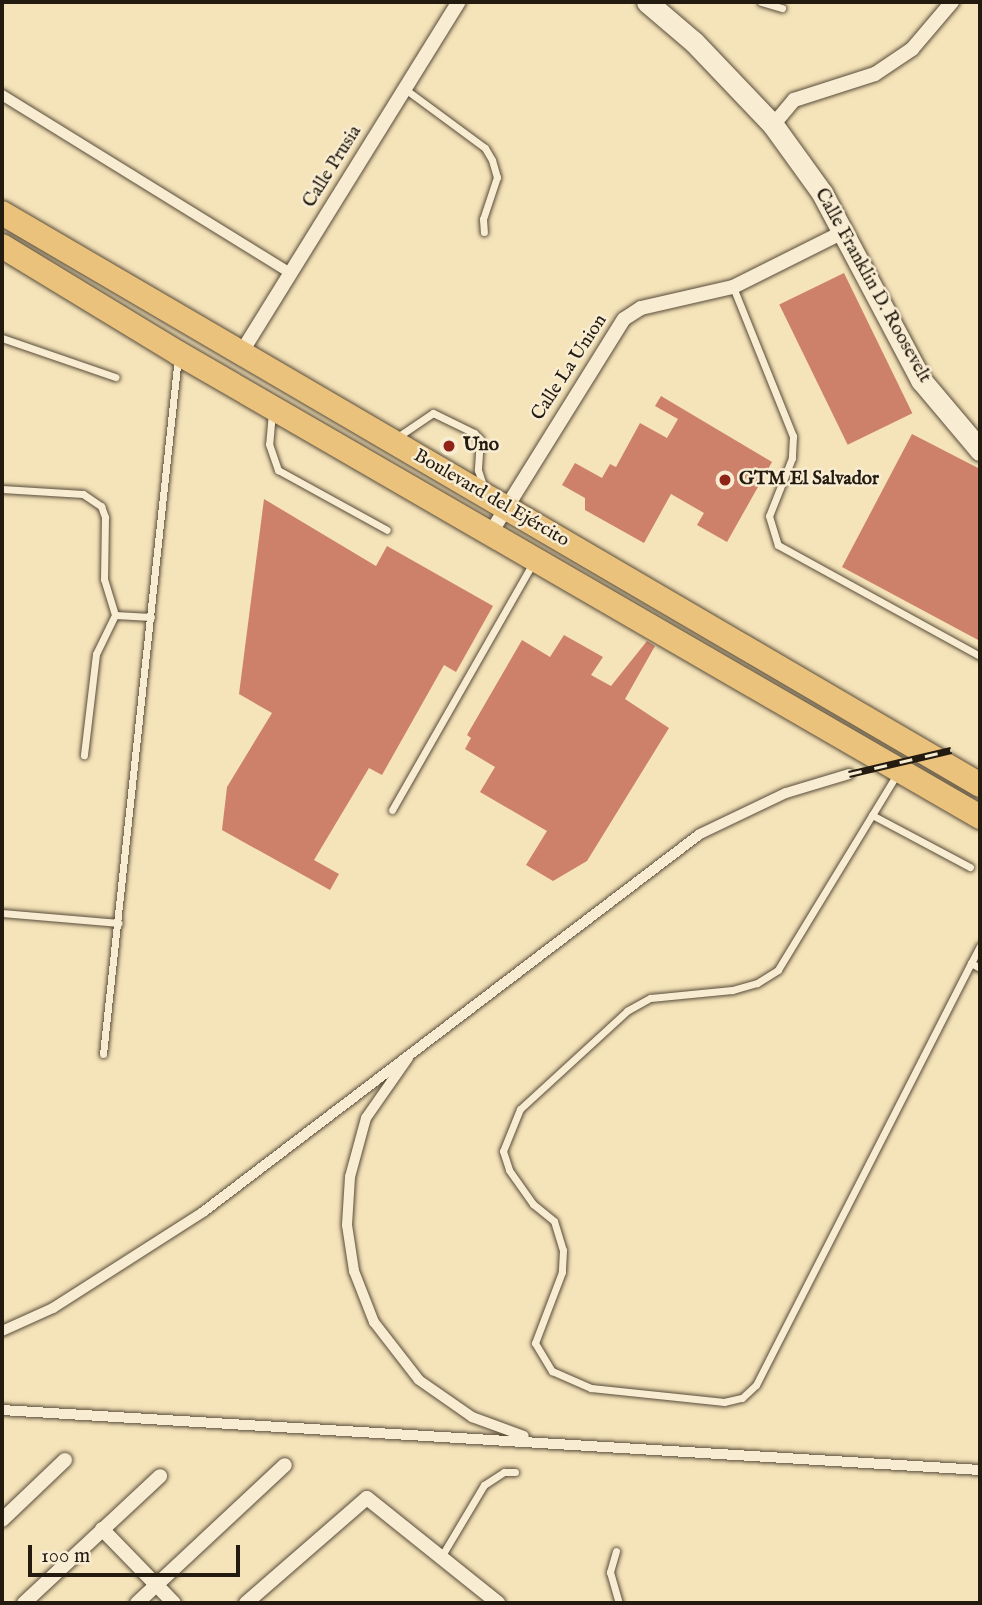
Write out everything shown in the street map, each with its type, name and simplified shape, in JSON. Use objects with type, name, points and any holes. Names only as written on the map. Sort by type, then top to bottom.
[{"type":"highway","name":"Boulevard del Ejército","points":[[2,213],[980,785]]},
{"type":"highway","name":"Boulevard del Ejército","points":[[2,246],[178,353],[980,817]]},
{"type":"highway","points":[[431,500],[449,498],[453,486],[448,475]]},
{"type":"highway","points":[[507,508],[514,517],[506,522],[503,535],[512,546]]},
{"type":"main road","name":"Calle Franklin D. Roosevelt","points":[[647,2],[694,42],[773,125],[822,193],[921,380],[980,450]]},
{"type":"street","name":"Calle Prusia","points":[[241,354],[459,2]]},
{"type":"street","points":[[773,125],[794,100],[875,74],[912,49],[952,2]]},
{"type":"street","points":[[2,95],[290,273]]},
{"type":"street","name":"Calle La Union","points":[[490,534],[624,319],[641,308],[733,287],[843,232]]},
{"type":"street","points":[[2,1331],[52,1308],[203,1212],[415,1048],[700,834],[786,793],[849,774]]},
{"type":"street","points":[[415,1048],[366,1118],[350,1177],[347,1225],[354,1271],[374,1322],[419,1380],[472,1417],[512,1434],[571,1445]]},
{"type":"street","points":[[2,1410],[980,1470]]},
{"type":"street","points":[[2,1520],[65,1460]]},
{"type":"street","points":[[137,1603],[285,1465]]},
{"type":"street","points":[[24,1603],[160,1475]]},
{"type":"street","points":[[246,1603],[367,1498],[498,1603]]},
{"type":"street","points":[[102,1529],[174,1603]]},
{"type":"lane","points":[[761,2],[782,8]]},
{"type":"lane","points":[[405,88],[485,148],[492,160],[497,177],[483,219],[484,232]]},
{"type":"lane","points":[[733,287],[793,436],[792,458],[768,516],[778,545],[980,656]]},
{"type":"lane","points":[[2,338],[115,377]]},
{"type":"lane","points":[[103,1054],[178,353]]},
{"type":"lane","points":[[273,408],[269,444],[278,470],[387,530]]},
{"type":"lane","points":[[399,436],[433,413],[474,433],[480,439],[478,470],[507,508]]},
{"type":"lane","points":[[2,489],[83,494],[101,506],[105,517],[104,579],[115,615],[96,654],[84,755]]},
{"type":"lane","points":[[392,810],[536,560]]},
{"type":"lane","points":[[115,615],[151,617]]},
{"type":"lane","points":[[899,771],[778,970],[757,983],[733,990],[650,998],[638,1004],[610,1022],[520,1108],[503,1151],[509,1170],[533,1204],[554,1220],[563,1250],[562,1272],[535,1343],[552,1370],[591,1388],[724,1402],[742,1398],[756,1385],[980,946]]},
{"type":"lane","points":[[872,815],[970,867]]},
{"type":"lane","points":[[2,914],[119,923]]},
{"type":"lane","points":[[971,963],[980,968]]},
{"type":"lane","points":[[440,1557],[484,1485],[503,1472],[515,1472]]},
{"type":"lane","points":[[615,1551],[610,1572],[619,1603]]},
{"type":"building","points":[[844,273],[912,413],[848,445],[779,305]]},
{"type":"building","points":[[661,396],[772,462],[727,542],[697,525],[704,513],[671,494],[644,543],[585,510],[585,498],[562,485],[575,463],[602,478],[610,464],[616,467],[640,423],[667,438],[678,419],[655,406]]},
{"type":"building","points":[[912,434],[980,469],[980,641],[842,567]]},
{"type":"building","points":[[264,499],[376,566],[387,546],[493,606],[456,672],[444,665],[382,775],[369,768],[314,860],[339,874],[330,890],[222,830],[227,787],[272,713],[239,694]]},
{"type":"building","points":[[564,635],[603,657],[591,675],[611,686],[647,641],[655,646],[625,699],[669,728],[587,861],[553,881],[526,865],[547,831],[480,792],[495,767],[465,749],[471,738],[467,735],[522,640],[550,657]]},
{"type":"railway","points":[[849,774],[951,750]]},
{"type":"place","name":"Uno","points":[[449,446]]},
{"type":"place","name":"GTM El Salvador","points":[[725,480]]}]
